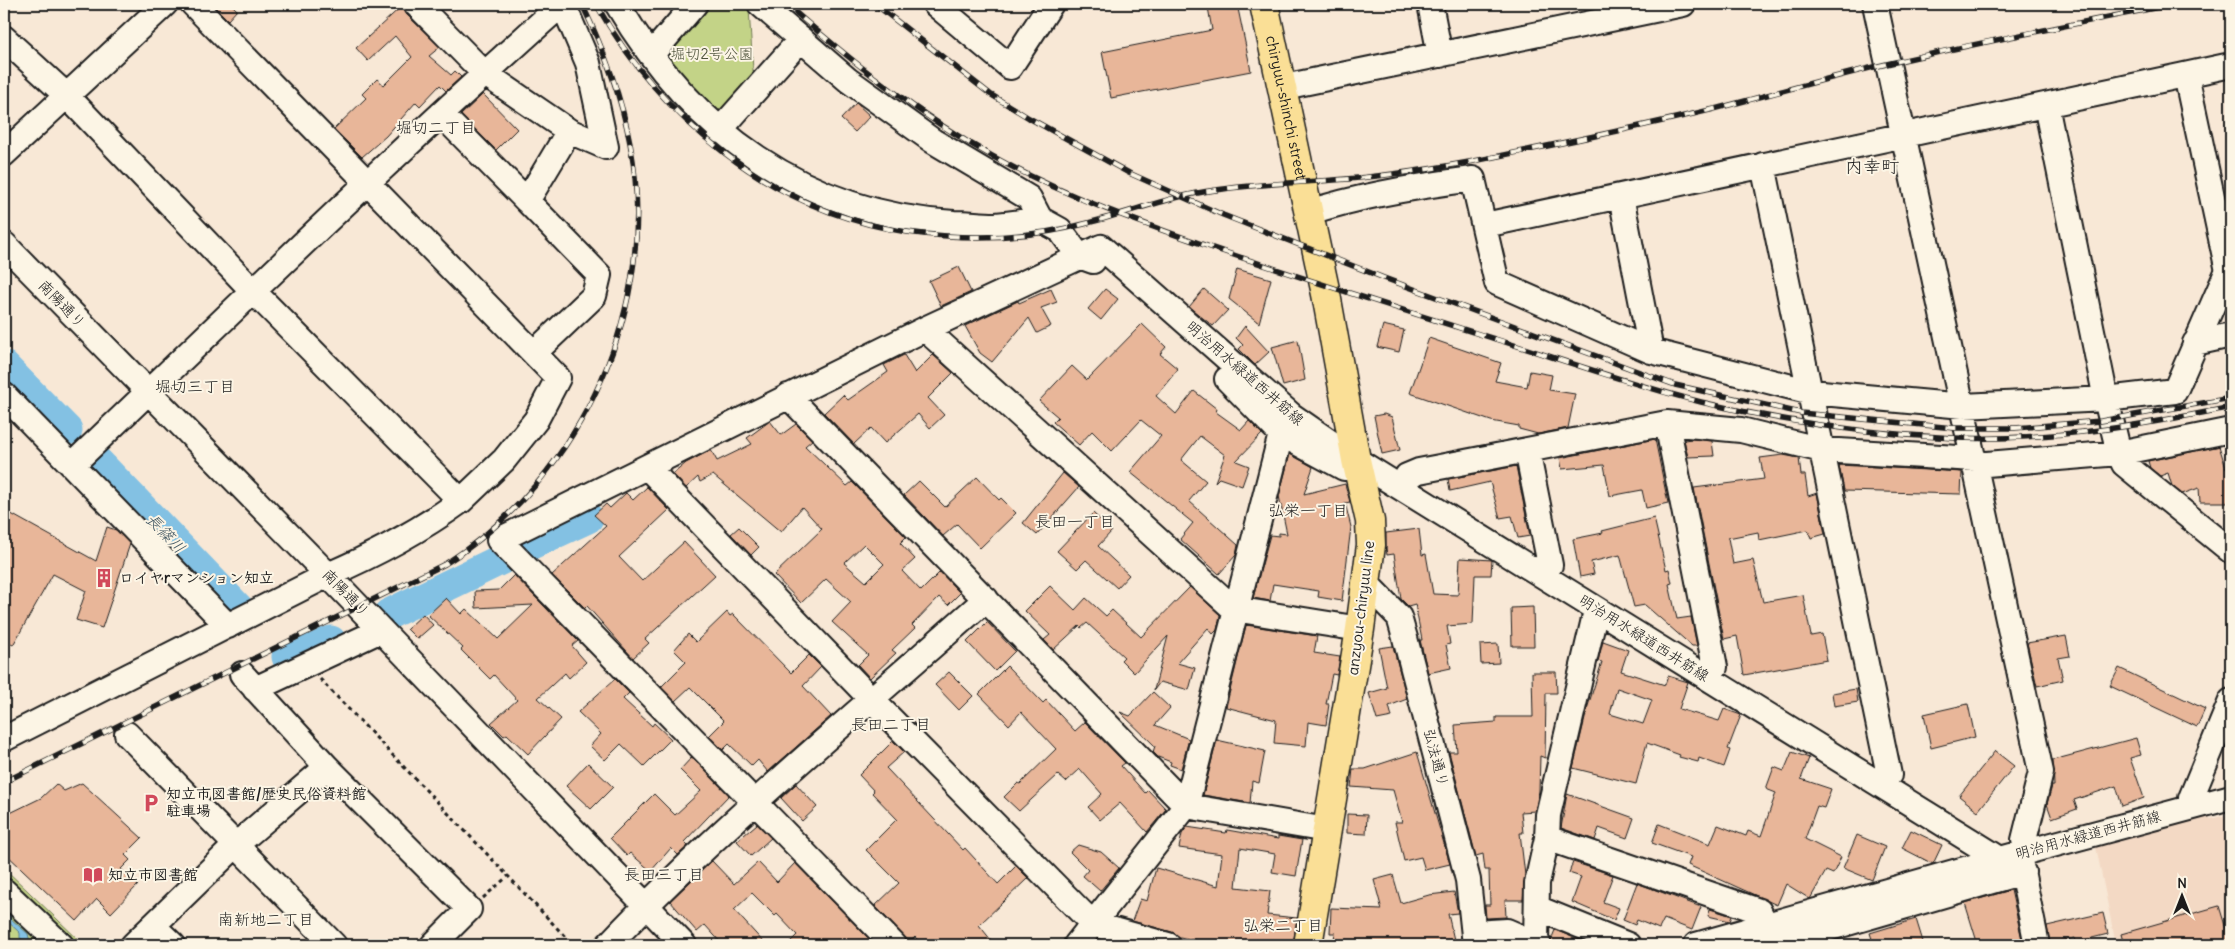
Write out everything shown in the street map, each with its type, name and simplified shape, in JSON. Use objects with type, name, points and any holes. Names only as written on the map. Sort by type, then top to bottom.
[{"type":"main road","name":"chiryuu-shinchi street","points":[[1264,4],[1284,87],[1310,212]]},
{"type":"main road","name":"anzyou-chiryuu line","points":[[1308,945],[1360,629],[1371,544],[1370,521],[1357,462],[1310,212]]},
{"type":"street","points":[[4,154],[166,4]]},
{"type":"street","points":[[4,739],[420,530],[461,501],[504,460],[536,420],[558,378],[193,4]]},
{"type":"street","points":[[73,464],[252,290],[369,183],[484,73],[562,4],[588,63],[606,147],[569,131],[484,73],[416,4]]},
{"type":"street","points":[[617,4],[651,55],[719,131],[773,170],[845,203],[916,221],[995,225],[1040,219]]},
{"type":"street","points":[[651,55],[695,4]]},
{"type":"street","points":[[935,4],[1010,67],[1051,4]]},
{"type":"street","points":[[1430,4],[1440,55]]},
{"type":"street","points":[[1284,87],[1440,55],[1583,14],[1683,4]]},
{"type":"street","points":[[1875,4],[2042,772],[2016,853],[2037,945]]},
{"type":"street","points":[[766,6],[801,40],[848,80],[933,141],[1029,198],[1040,219],[1060,230],[1079,256],[1098,263],[1151,309],[1236,388],[1281,434],[1357,462],[1407,476],[2016,853]]},
{"type":"street","points":[[4,38],[66,96],[252,290],[461,501]]},
{"type":"street","points":[[719,131],[801,40]]},
{"type":"street","points":[[1485,225],[2231,65]]},
{"type":"street","points":[[1310,212],[1340,203],[1426,185],[1473,179],[1485,225],[1496,283],[1651,351],[1811,392],[1962,406],[2106,399],[2175,391],[2229,267],[2186,75]]},
{"type":"street","points":[[2046,105],[2106,399],[2119,453],[2124,464],[2231,551]]},
{"type":"street","points":[[441,114],[599,275],[594,296],[534,353]]},
{"type":"street","points":[[527,201],[569,131]]},
{"type":"street","points":[[1763,165],[1889,775]]},
{"type":"street","points":[[1621,196],[1651,351]]},
{"type":"street","name":"南陽通り","points":[[4,244],[328,575],[684,945]]},
{"type":"street","name":"明治用水緑道西井筋線","points":[[1079,256],[1101,246],[1290,416],[1357,462],[2016,853],[2231,797]]},
{"type":"street","points":[[894,945],[499,540],[788,396],[1079,256]]},
{"type":"street","points":[[925,329],[1234,609],[1360,629]]},
{"type":"street","points":[[2195,343],[2231,334]]},
{"type":"street","points":[[4,395],[73,464],[228,626]]},
{"type":"street","points":[[788,396],[1186,806],[1327,830]]},
{"type":"street","points":[[1407,476],[1527,450],[1667,423],[1740,430],[1822,450],[1975,462],[2119,453],[2231,430]]},
{"type":"street","points":[[1667,423],[1716,667]]},
{"type":"street","points":[[1076,945],[1186,806],[1234,609],[1281,434]]},
{"type":"street","points":[[1527,450],[1550,565]]},
{"type":"street","points":[[647,467],[872,700],[1093,924],[1168,945]]},
{"type":"street","name":"弘法通り","points":[[1367,584],[1399,617],[1468,880],[1474,939]]},
{"type":"street","points":[[608,945],[645,905],[755,804],[986,599]]},
{"type":"street","points":[[1474,939],[1507,931],[1538,945],[1537,883],[1547,838],[1548,815],[1594,619]]},
{"type":"street","points":[[381,630],[306,664],[249,682],[327,767],[469,909],[433,945]]},
{"type":"street","points":[[2191,798],[2231,701]]},
{"type":"street","points":[[126,734],[237,844],[334,945]]},
{"type":"street","points":[[133,945],[237,844],[327,767]]},
{"type":"street","points":[[1696,945],[1780,940],[2016,853],[2231,787]]},
{"type":"street","points":[[1547,838],[1759,911],[1780,940]]},
{"type":"street","points":[[4,891],[60,945]]},
{"type":"street","points":[[1537,908],[1628,945]]},
{"type":"street","points":[[153,926],[173,945]]},
{"type":"path","points":[[306,664],[573,945]]},
{"type":"path","points":[[469,909],[508,876]]},
{"type":"shaded area","points":[[2208,810],[2210,819],[2231,814],[2231,945],[2116,945],[2095,842]]},
{"type":"green space","name":"堀切2号公園","points":[[703,4],[744,4],[749,9],[754,85],[718,118],[664,56]]},
{"type":"green space","points":[[4,868],[84,945],[4,945]]},
{"type":"green space","points":[[1099,937],[1129,945],[1087,945]]},
{"type":"water","points":[[4,905],[13,913],[10,918],[28,934],[30,942],[35,945],[29,945],[20,938],[20,933],[4,918],[8,913],[4,909]]},
{"type":"building","points":[[212,4],[231,4],[237,10],[228,20]]},
{"type":"building","points":[[1237,4],[1251,71],[1111,98],[1102,52],[1212,30],[1208,7]]},
{"type":"building","points":[[403,5],[406,14],[440,47],[429,56],[451,75],[455,71],[461,77],[446,91],[440,85],[420,106],[416,102],[386,136],[362,157],[334,129],[366,98],[362,94],[377,79],[384,85],[412,57],[395,36],[368,61],[356,48]]},
{"type":"building","points":[[483,94],[517,129],[496,150],[461,115]]},
{"type":"building","points":[[856,103],[870,116],[855,132],[841,119]]},
{"type":"building","points":[[959,267],[971,292],[941,306],[929,281]]},
{"type":"building","points":[[1237,269],[1271,279],[1259,323],[1229,299]]},
{"type":"building","points":[[1051,289],[1057,302],[1041,308],[1051,326],[1037,333],[1029,318],[992,362],[980,353],[965,326],[1018,301],[1019,303]]},
{"type":"building","points":[[1105,289],[1118,299],[1101,320],[1088,309]]},
{"type":"building","points":[[1204,289],[1228,310],[1213,326],[1189,307]]},
{"type":"building","points":[[1142,324],[1166,347],[1160,354],[1178,369],[1156,396],[1176,414],[1194,391],[1217,409],[1216,412],[1241,430],[1249,421],[1262,434],[1236,461],[1249,466],[1242,486],[1219,478],[1215,482],[1225,455],[1200,436],[1181,460],[1206,481],[1189,501],[1238,545],[1236,555],[1219,574],[1180,539],[1193,523],[1130,472],[1161,436],[1141,420],[1112,451],[1092,431],[1079,445],[1053,422],[1058,417],[1039,401],[1072,366],[1087,380]]},
{"type":"building","points":[[1383,325],[1404,330],[1399,352],[1377,347]]},
{"type":"building","points":[[1245,326],[1269,352],[1255,365],[1239,349],[1243,345],[1236,338]]},
{"type":"building","points":[[1429,338],[1501,363],[1495,381],[1527,387],[1530,371],[1552,375],[1549,390],[1575,394],[1568,428],[1538,434],[1519,429],[1519,426],[1491,421],[1410,393]]},
{"type":"building","points":[[1298,340],[1305,380],[1283,386],[1272,347]]},
{"type":"building","points":[[904,355],[915,373],[933,355],[953,373],[928,398],[944,415],[930,428],[918,414],[885,443],[871,428],[854,444],[824,413],[843,395],[848,400],[888,372],[884,365]]},
{"type":"building","points":[[1384,414],[1392,417],[1400,450],[1382,454],[1374,416]]},
{"type":"building","points":[[770,421],[781,435],[796,424],[812,440],[805,446],[847,486],[852,482],[906,537],[900,543],[915,559],[902,571],[921,591],[940,572],[960,593],[948,605],[939,597],[912,625],[915,628],[892,650],[896,653],[870,678],[858,665],[868,655],[832,622],[851,602],[826,579],[801,603],[774,575],[822,529],[802,507],[781,532],[713,475],[700,482],[698,477],[686,488],[673,474],[686,463],[711,450],[717,461],[752,444],[747,438]],"holes":[[[864,544],[884,564],[866,582],[844,563]]]},
{"type":"building","points":[[1655,439],[1668,503],[1646,508],[1642,490],[1610,496],[1604,465],[1562,469],[1560,458]]},
{"type":"building","points":[[1684,440],[1712,441],[1714,456],[1688,457]]},
{"type":"building","points":[[2219,446],[2226,468],[2231,468],[2231,502],[2200,502],[2199,488],[2182,494],[2172,486],[2168,473],[2160,476],[2150,468],[2148,461]]},
{"type":"building","points":[[1290,454],[1313,467],[1304,494],[1345,484],[1350,502],[1345,503],[1351,527],[1342,601],[1318,597],[1319,591],[1273,584],[1270,601],[1253,598],[1270,535],[1279,536],[1279,533],[1287,534],[1279,496]]},
{"type":"building","points":[[1783,455],[1799,458],[1801,475],[1805,475],[1808,496],[1817,493],[1825,534],[1811,538],[1808,530],[1759,540],[1758,532],[1728,538],[1733,564],[1753,560],[1763,602],[1803,595],[1811,636],[1822,634],[1827,660],[1744,675],[1737,636],[1724,639],[1694,488],[1764,479],[1760,458]]},
{"type":"building","points":[[1839,465],[1962,472],[1961,494],[1844,491]]},
{"type":"building","points":[[1516,466],[1530,536],[1518,538],[1512,516],[1500,518],[1490,482],[1450,491],[1448,479]]},
{"type":"building","points":[[1063,473],[1079,487],[1037,535],[1023,523]]},
{"type":"building","points":[[977,477],[999,500],[1001,498],[1016,513],[980,548],[957,524],[943,536],[904,495],[919,481],[945,507]]},
{"type":"building","points":[[647,487],[669,510],[619,557],[642,581],[684,542],[715,575],[645,639],[649,643],[633,658],[587,606],[585,608],[552,575],[606,526],[594,515],[606,504],[610,508],[626,493],[633,500]]},
{"type":"building","points":[[4,510],[96,561],[107,527],[116,530],[130,544],[102,628],[76,620],[86,591],[53,574],[13,645],[4,640]]},
{"type":"building","points":[[1093,513],[1112,531],[1098,546],[1129,575],[1117,588],[1086,560],[1077,569],[1057,551]]},
{"type":"building","points":[[1654,518],[1666,570],[1669,569],[1672,583],[1669,584],[1677,619],[1691,617],[1697,646],[1692,646],[1645,605],[1634,607],[1620,555],[1591,562],[1594,574],[1580,577],[1573,539],[1603,533],[1602,531]]},
{"type":"building","points":[[739,527],[759,547],[751,555],[731,534]]},
{"type":"building","points":[[1419,529],[1422,555],[1426,554],[1433,594],[1458,595],[1460,558],[1492,560],[1491,575],[1475,575],[1473,624],[1447,626],[1450,644],[1446,645],[1451,668],[1428,673],[1420,640],[1422,640],[1415,604],[1408,606],[1401,599],[1394,554],[1387,555],[1386,548],[1386,533]]},
{"type":"building","points":[[514,575],[578,641],[572,646],[586,662],[569,678],[565,673],[538,698],[561,719],[528,754],[507,734],[504,736],[491,723],[517,700],[494,675],[490,679],[461,650],[463,648],[428,615],[446,598],[461,614],[466,609],[498,639],[533,605],[476,608],[475,591],[499,590]]},
{"type":"building","points":[[1050,586],[1075,610],[1086,598],[1106,616],[1112,610],[1141,637],[1190,587],[1220,615],[1217,630],[1213,634],[1208,628],[1177,663],[1195,668],[1189,690],[1160,682],[1154,690],[1168,636],[1134,673],[1121,660],[1124,657],[1087,623],[1081,628],[1079,626],[1053,650],[1044,640],[1050,635],[1025,611]]},
{"type":"building","points":[[1533,607],[1534,646],[1512,646],[1511,608]]},
{"type":"building","points":[[727,612],[730,616],[733,614],[791,673],[809,655],[821,667],[803,686],[831,716],[768,772],[758,760],[752,766],[729,744],[723,750],[709,736],[724,721],[690,687],[675,701],[661,687],[686,662],[674,650],[688,634],[696,642]]},
{"type":"building","points":[[423,614],[433,625],[417,639],[407,629]]},
{"type":"building","points":[[987,622],[1015,651],[995,671],[967,642]]},
{"type":"building","points":[[1246,625],[1317,636],[1314,653],[1340,657],[1337,675],[1332,674],[1326,704],[1329,704],[1326,725],[1308,722],[1306,746],[1274,743],[1276,720],[1226,707]]},
{"type":"building","points":[[2066,636],[2070,656],[2058,658],[2063,680],[2037,686],[2027,643]]},
{"type":"building","points":[[1603,641],[1628,650],[1621,671],[1665,685],[1668,676],[1688,682],[1679,709],[1719,721],[1724,709],[1741,715],[1728,749],[1730,750],[1724,767],[1699,758],[1698,762],[1679,757],[1680,755],[1647,743],[1636,784],[1573,768],[1588,706],[1602,662],[1598,661]],"holes":[[[1617,688],[1652,700],[1643,724],[1610,714]]]},
{"type":"building","points":[[1498,644],[1499,663],[1481,664],[1480,645]]},
{"type":"building","points":[[1393,646],[1407,699],[1389,706],[1392,717],[1377,720],[1369,693],[1387,688],[1379,648]]},
{"type":"building","points":[[1007,666],[1043,703],[1046,700],[1075,731],[1085,722],[1125,763],[1121,766],[1145,793],[1148,790],[1166,809],[1147,832],[1120,803],[1100,820],[1088,807],[1102,794],[1080,769],[1066,782],[1058,775],[1019,811],[1004,797],[1056,749],[1021,712],[1009,725],[979,694]]},
{"type":"building","points":[[2119,668],[2205,709],[2197,727],[2110,686]]},
{"type":"building","points":[[949,672],[973,696],[959,710],[935,685]]},
{"type":"building","points":[[1532,672],[1556,672],[1557,693],[1546,693],[1545,758],[1540,756],[1539,791],[1535,811],[1521,812],[1523,833],[1520,833],[1525,875],[1523,900],[1505,900],[1506,917],[1486,918],[1485,905],[1490,905],[1489,870],[1485,870],[1483,854],[1476,856],[1449,752],[1457,752],[1455,725],[1496,722],[1496,717],[1533,717]]},
{"type":"building","points":[[615,679],[629,693],[623,699],[652,726],[654,723],[671,739],[644,766],[621,744],[605,760],[590,746],[601,734],[578,712]]},
{"type":"building","points":[[1856,689],[1858,702],[1834,706],[1832,693]]},
{"type":"building","points":[[1153,692],[1170,708],[1155,725],[1189,739],[1181,769],[1170,765],[1171,762],[1158,757],[1153,752],[1155,746],[1120,712],[1130,716]]},
{"type":"building","points":[[1968,704],[1975,737],[1931,748],[1924,714]]},
{"type":"building","points":[[2136,738],[2141,755],[2130,758],[2144,798],[2122,806],[2116,786],[2074,800],[2077,809],[2052,818],[2047,804],[2052,786],[2054,786],[2053,760]]},
{"type":"building","points":[[1217,740],[1265,751],[1259,783],[1252,781],[1250,803],[1203,795]]},
{"type":"building","points":[[893,741],[904,752],[886,768],[963,850],[965,848],[998,884],[1016,866],[1028,878],[979,925],[995,945],[923,945],[915,937],[910,942],[875,906],[899,883],[866,850],[897,819],[872,793],[874,791],[859,775]]},
{"type":"building","points":[[1995,751],[2014,766],[1978,811],[1959,796]]},
{"type":"building","points":[[1417,752],[1450,864],[1425,870],[1421,857],[1404,861],[1395,822],[1402,822],[1393,790],[1351,787],[1353,769],[1365,769]]},
{"type":"building","points":[[1792,752],[1809,758],[1801,779],[1831,789],[1824,808],[1817,806],[1805,839],[1841,857],[1833,874],[1826,871],[1810,899],[1786,884],[1777,905],[1688,865],[1691,857],[1652,843],[1659,824],[1710,844],[1718,825],[1746,836],[1748,831],[1761,836],[1776,793],[1766,789],[1774,767],[1784,771]]},
{"type":"building","points":[[692,757],[729,795],[684,842],[688,846],[678,855],[671,848],[651,871],[630,853],[627,856],[610,838],[654,794],[675,815],[701,791],[680,770]]},
{"type":"building","points":[[588,763],[613,787],[591,809],[566,786]]},
{"type":"building","points":[[82,783],[142,838],[125,855],[130,860],[121,869],[138,885],[111,913],[97,899],[77,921],[4,852],[4,816],[41,798],[56,784],[64,791]]},
{"type":"building","points":[[796,784],[817,807],[802,821],[781,798]]},
{"type":"building","points":[[1567,794],[1634,818],[1627,838],[1599,828],[1595,840],[1561,828]]},
{"type":"building","points":[[1347,814],[1367,815],[1366,834],[1347,833]]},
{"type":"building","points":[[757,824],[771,838],[751,856],[737,841]]},
{"type":"building","points":[[1187,827],[1226,833],[1227,830],[1278,839],[1278,836],[1302,840],[1296,876],[1272,872],[1275,854],[1240,848],[1236,887],[1270,891],[1267,915],[1297,918],[1293,945],[1259,941],[1258,945],[1218,945],[1180,937],[1172,932],[1132,921],[1140,899],[1147,901],[1156,868],[1218,886],[1222,854],[1179,848],[1182,834]]},
{"type":"building","points":[[1911,830],[1942,845],[1933,864],[1902,848]]},
{"type":"building","points":[[1857,835],[1885,847],[1872,880],[1843,868]]},
{"type":"building","points":[[1078,845],[1101,852],[1119,868],[1100,891],[1083,876],[1088,870],[1070,852]]},
{"type":"building","points":[[712,861],[734,884],[758,862],[777,882],[795,863],[874,944],[787,945],[797,935],[777,914],[775,916],[752,893],[734,910],[766,945],[723,945],[705,925],[697,932],[670,901]]},
{"type":"building","points":[[1573,862],[1613,875],[1603,902],[1619,908],[1614,920],[1572,902],[1581,877],[1569,873]]},
{"type":"building","points":[[1393,875],[1401,903],[1429,895],[1454,892],[1458,913],[1448,914],[1454,940],[1431,945],[1333,945],[1335,933],[1330,933],[1331,908],[1382,910],[1374,880]]},
{"type":"building","points":[[1637,883],[1701,907],[1692,930],[1664,919],[1659,929],[1637,920],[1635,925],[1623,920]]},
{"type":"building","points":[[2011,890],[2023,944],[1978,945],[1965,903]]},
{"type":"building","points":[[2219,906],[2231,945],[2124,945],[2121,934]]},
{"type":"building","points":[[1710,909],[1732,916],[1730,921],[1708,916]]},
{"type":"building","points":[[2103,913],[2108,934],[2076,942],[2075,938],[2050,944],[2047,926]]},
{"type":"building","points":[[1916,919],[1924,945],[1874,945],[1870,933]]},
{"type":"building","points":[[1555,930],[1592,945],[1552,945],[1551,940]]},
{"type":"waterway","name":"長篠川","points":[[4,366],[67,430]]},
{"type":"waterway","name":"長篠川","points":[[91,455],[240,610]]},
{"type":"waterway","points":[[521,549],[588,518]]},
{"type":"waterway","points":[[389,614],[502,559]]},
{"type":"waterway","name":"長篠川","points":[[287,657],[293,659],[331,641]]},
{"type":"railway","points":[[4,782],[445,564],[494,527],[536,484],[572,435],[601,381],[621,324],[634,264],[637,203],[630,143],[622,107],[610,72],[582,4]]},
{"type":"railway","points":[[596,4],[622,46],[653,85],[687,121],[725,154],[766,181],[811,204],[858,221],[907,232],[973,237],[996,237],[1062,229],[1182,196],[1216,190],[1368,177],[1469,162],[1710,110],[1845,74],[1926,55],[2174,4]]},
{"type":"railway","points":[[786,4],[860,66],[964,140],[1019,170],[1073,195],[1157,228],[1246,259],[1673,395],[1764,416],[1827,426],[1954,438],[2059,435],[2128,426],[2231,407]]},
{"type":"railway","points":[[875,4],[990,94],[1029,118],[1129,173],[1223,215],[1384,278],[1675,385],[1801,413],[1954,428],[2015,428],[2101,421],[2231,398]]},
{"type":"place","name":"ロイヤrマンション知立","points":[[104,578]]},
{"type":"place","name":"知立市図書館/歴史民俗資料館 駐車場","points":[[151,803]]},
{"type":"place","name":"知立市図書館","points":[[93,875]]},
{"type":"district","name":"堀切二丁目","points":[[436,127]]},
{"type":"district","name":"内幸町","points":[[1872,167]]},
{"type":"district","name":"堀切三丁目","points":[[195,386]]},
{"type":"district","name":"弘栄一丁目","points":[[1308,510]]},
{"type":"district","name":"長田一丁目","points":[[1075,521]]},
{"type":"district","name":"長田二丁目","points":[[891,724]]},
{"type":"district","name":"長田三丁目","points":[[664,874]]},
{"type":"district","name":"南新地二丁目","points":[[266,919]]},
{"type":"district","name":"弘栄二丁目","points":[[1283,925]]}]
